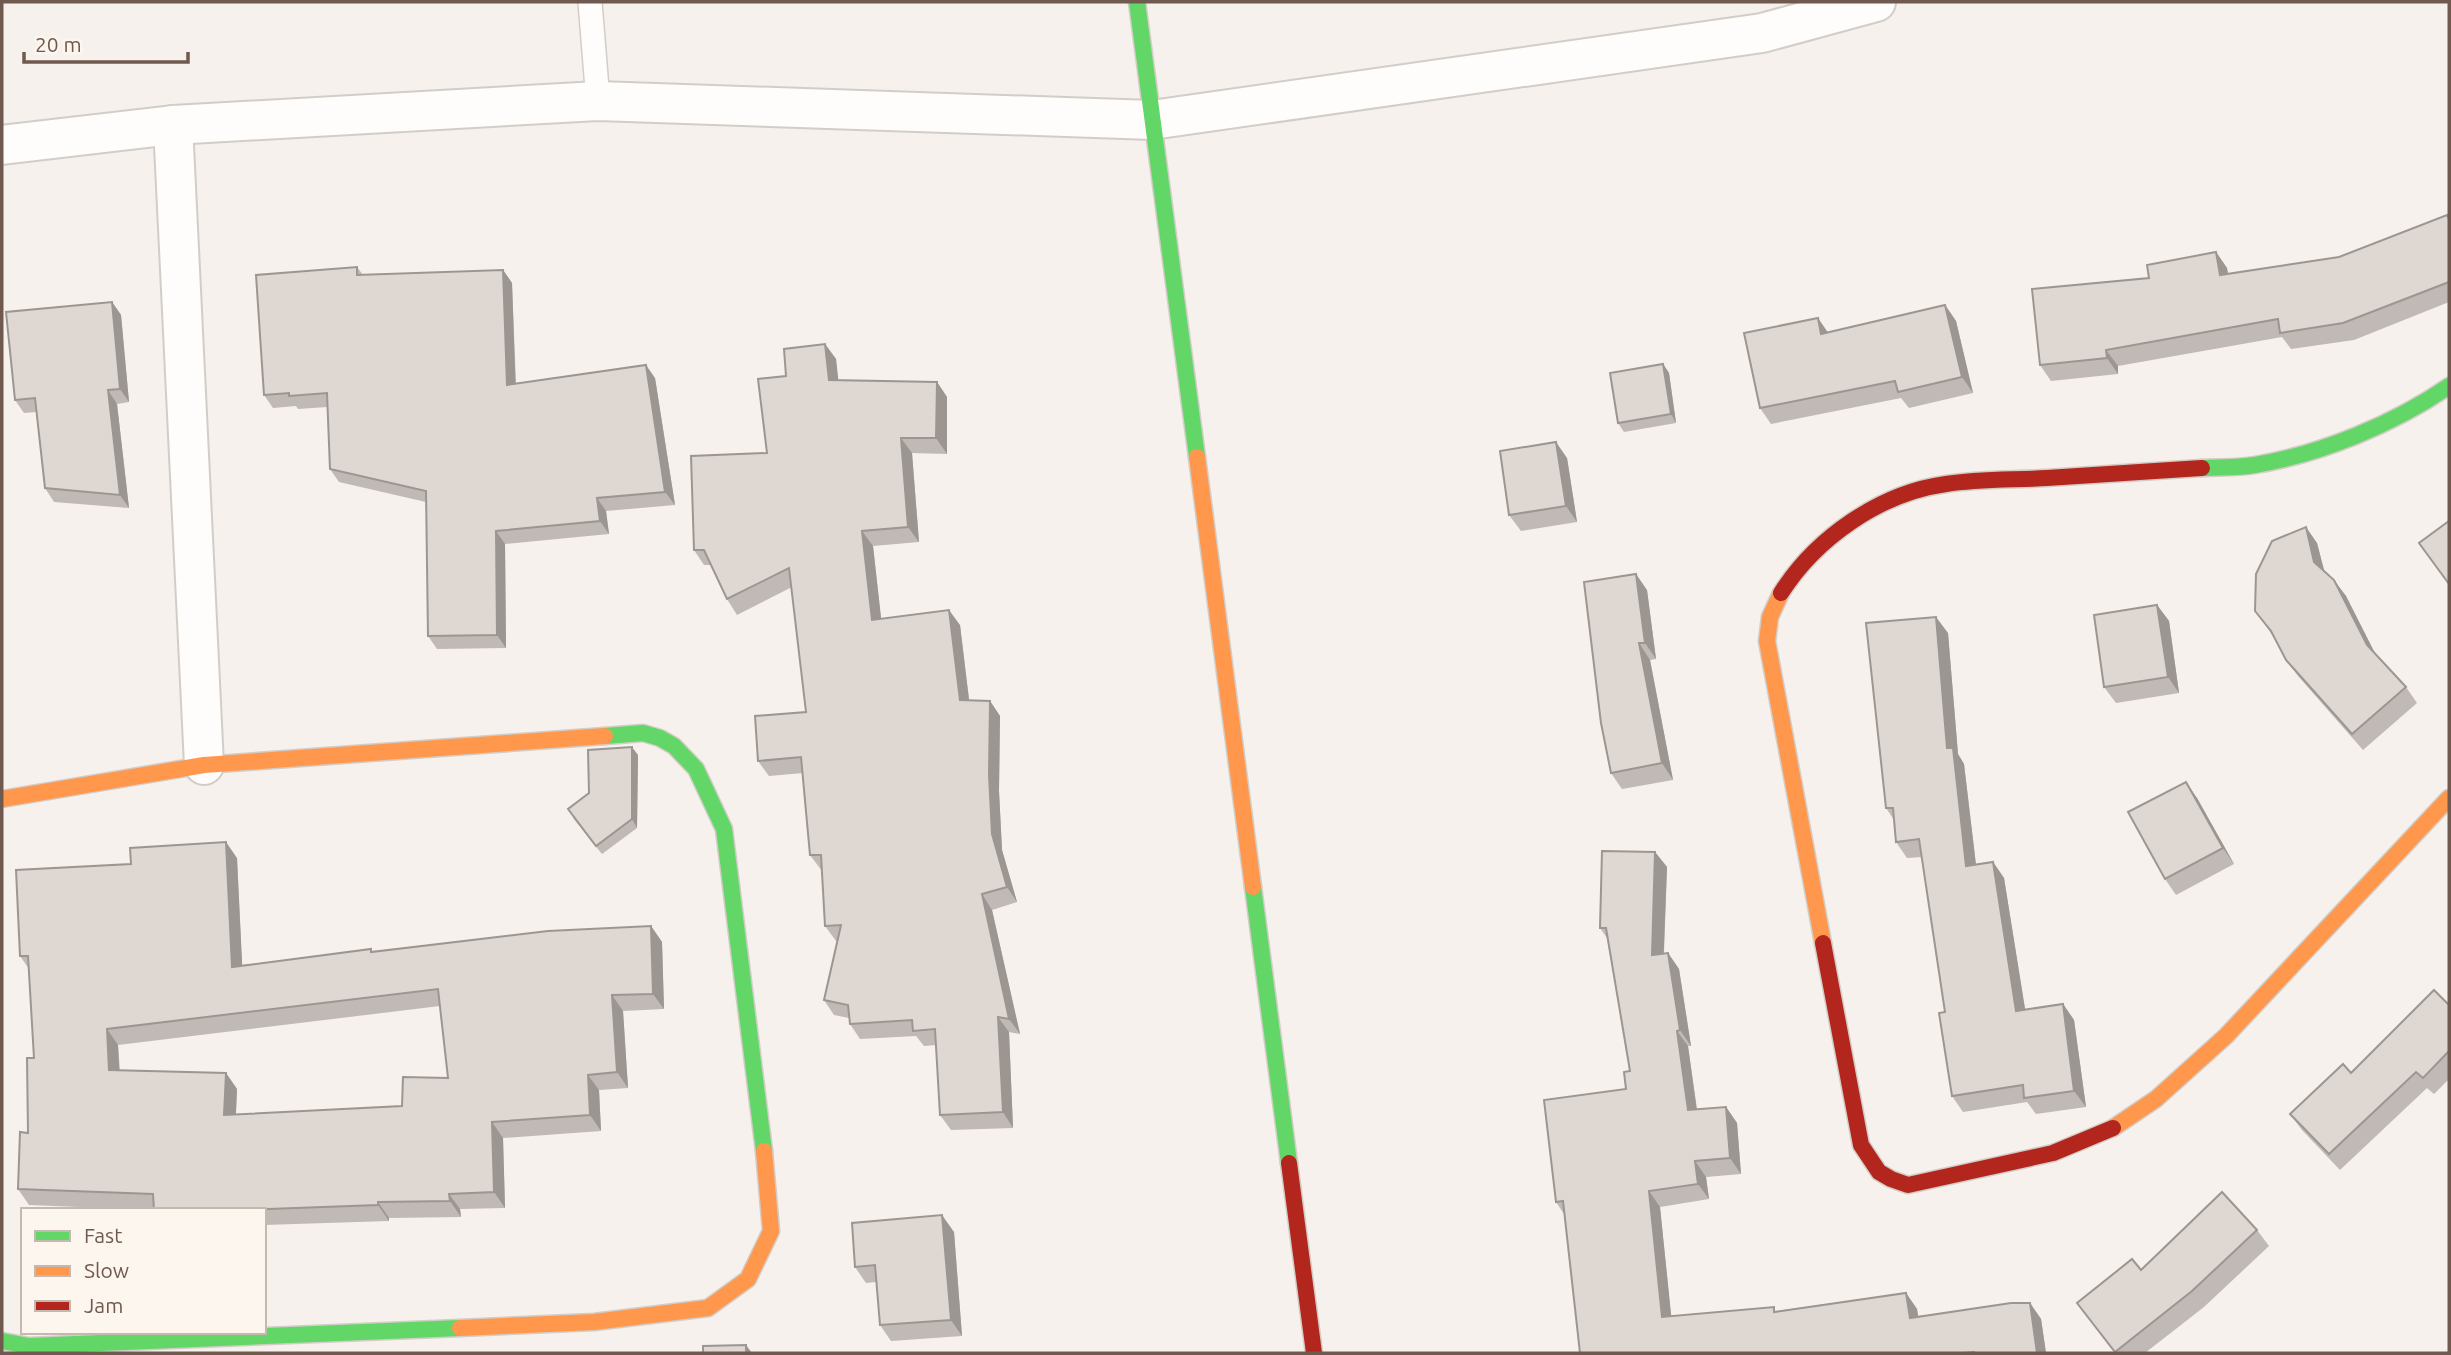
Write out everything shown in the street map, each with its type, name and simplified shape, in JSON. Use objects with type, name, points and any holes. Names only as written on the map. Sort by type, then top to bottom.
[{"type":"street","points":[[1137,2],[1314,1353]]},
{"type":"street","points":[[2,145],[173,125],[598,100],[1152,120],[1762,33],[1875,2]]},
{"type":"street","points":[[173,125],[204,765]]},
{"type":"street","points":[[2449,386],[2426,402],[2339,443],[2255,465],[1944,484],[1895,499],[1862,516],[1818,545],[1796,569],[1770,616],[1767,641],[1861,1145],[1867,1158],[1877,1173],[1891,1181],[1908,1185],[2053,1153],[2106,1133],[2156,1099],[2226,1035],[2449,799]]},
{"type":"street","points":[[2,799],[204,765],[643,733],[662,736],[687,756],[708,790],[724,829],[761,1118],[771,1231],[748,1279],[708,1308],[594,1322],[380,1341],[29,1346],[2,1340]]},
{"type":"lane","points":[[590,2],[598,100]]},
{"type":"building","points":[[2447,215],[2449,282],[2343,323],[2280,333],[2278,319],[2106,350],[2107,358],[2040,365],[2032,289],[2149,278],[2147,265],[2216,252],[2220,275],[2339,257]]},
{"type":"building","points":[[357,267],[357,275],[503,270],[507,385],[646,365],[665,492],[597,498],[600,521],[496,531],[497,635],[428,636],[426,491],[330,469],[327,393],[264,395],[256,275]]},
{"type":"building","points":[[112,302],[120,389],[108,390],[120,495],[45,488],[35,398],[15,400],[6,312]]},
{"type":"building","points":[[1945,305],[1962,377],[1898,392],[1895,381],[1760,408],[1744,333],[1818,318],[1821,334]]},
{"type":"building","points":[[825,344],[829,380],[937,382],[936,438],[901,438],[908,527],[862,531],[872,620],[949,610],[960,700],[990,701],[989,775],[992,834],[1007,887],[982,894],[1009,1019],[998,1017],[1003,1112],[940,1115],[935,1029],[913,1031],[912,1020],[850,1024],[848,1005],[824,1000],[841,925],[825,926],[821,855],[810,855],[801,757],[758,761],[755,716],[806,712],[789,568],[727,599],[704,550],[694,550],[691,456],[767,453],[758,379],[786,376],[784,349]]},
{"type":"building","points":[[1663,364],[1671,414],[1618,423],[1610,373]]},
{"type":"building","points":[[1556,442],[1566,506],[1509,515],[1500,451]]},
{"type":"building","points":[[2449,521],[2449,584],[2419,543]]},
{"type":"building","points":[[2306,527],[2314,562],[2334,580],[2367,645],[2406,687],[2352,734],[2286,660],[2271,631],[2255,611],[2256,574],[2272,541]]},
{"type":"building","points":[[1636,574],[1645,643],[1639,643],[1662,763],[1611,773],[1601,723],[1584,582]]},
{"type":"building","points":[[2157,605],[2168,677],[2104,687],[2094,615]]},
{"type":"building","points":[[1936,617],[1947,748],[1953,748],[1966,866],[1993,862],[2016,1011],[2063,1004],[2074,1091],[2024,1098],[2023,1085],[1952,1096],[1939,1013],[1945,1012],[1919,839],[1896,842],[1893,808],[1886,808],[1866,623]]},
{"type":"building","points":[[632,747],[632,819],[596,846],[568,809],[589,793],[588,750]]},
{"type":"building","points":[[2186,782],[2223,848],[2165,879],[2128,812]]},
{"type":"building","points":[[226,842],[232,967],[371,949],[371,952],[548,931],[651,926],[653,994],[612,995],[617,1072],[588,1075],[590,1115],[492,1122],[494,1192],[449,1194],[450,1201],[378,1202],[378,1205],[266,1209],[154,1208],[153,1194],[18,1189],[20,1132],[28,1133],[27,1058],[34,1058],[28,956],[20,956],[16,870],[131,864],[130,848]],"holes":[[[438,989],[448,1078],[403,1077],[402,1106],[224,1115],[226,1073],[109,1070],[107,1029]]]},
{"type":"building","points":[[1602,851],[1655,852],[1652,955],[1668,953],[1680,1030],[1677,1031],[1688,1110],[1726,1107],[1730,1158],[1695,1161],[1698,1184],[1649,1191],[1662,1317],[1774,1307],[1774,1312],[1906,1293],[1910,1318],[2011,1303],[2030,1303],[2037,1353],[1580,1353],[1563,1201],[1556,1202],[1544,1100],[1626,1089],[1624,1072],[1630,1071],[1606,928],[1600,928]]},
{"type":"building","points":[[2434,990],[2449,1005],[2449,1051],[2423,1078],[2416,1072],[2329,1154],[2290,1114],[2343,1064],[2351,1073]]},
{"type":"building","points":[[2222,1192],[2257,1230],[2192,1291],[2115,1352],[2077,1303],[2132,1259],[2141,1270]]},
{"type":"building","points":[[942,1215],[951,1320],[880,1325],[875,1265],[855,1267],[852,1223]]},
{"type":"building","points":[[746,1345],[746,1353],[703,1353],[703,1346]]},
{"type":"traffic: fast","points":[[1137,2],[1197,457]]},
{"type":"traffic: fast","points":[[2202,468],[2255,465],[2331,445],[2381,425],[2449,386]]},
{"type":"traffic: fast","points":[[605,736],[643,733],[674,746],[696,769],[724,829],[764,1151]]},
{"type":"traffic: fast","points":[[1253,887],[1289,1163]]},
{"type":"traffic: fast","points":[[2,1341],[29,1346],[460,1328]]},
{"type":"traffic: slow","points":[[1197,457],[1253,887]]},
{"type":"traffic: slow","points":[[1781,593],[1770,617],[1767,641],[1823,943]]},
{"type":"traffic: slow","points":[[2,799],[204,765],[605,736]]},
{"type":"traffic: slow","points":[[2113,1128],[2156,1099],[2226,1036],[2449,798]]},
{"type":"traffic: slow","points":[[460,1328],[594,1322],[708,1308],[748,1279],[771,1231],[764,1151]]},
{"type":"traffic: jam","points":[[1781,593],[1812,554],[1852,521],[1897,497],[1921,489],[1971,481],[2202,468]]},
{"type":"traffic: jam","points":[[1823,943],[1861,1145],[1879,1172],[1908,1185],[2053,1153],[2113,1128]]},
{"type":"traffic: jam","points":[[1289,1163],[1314,1353]]}]
